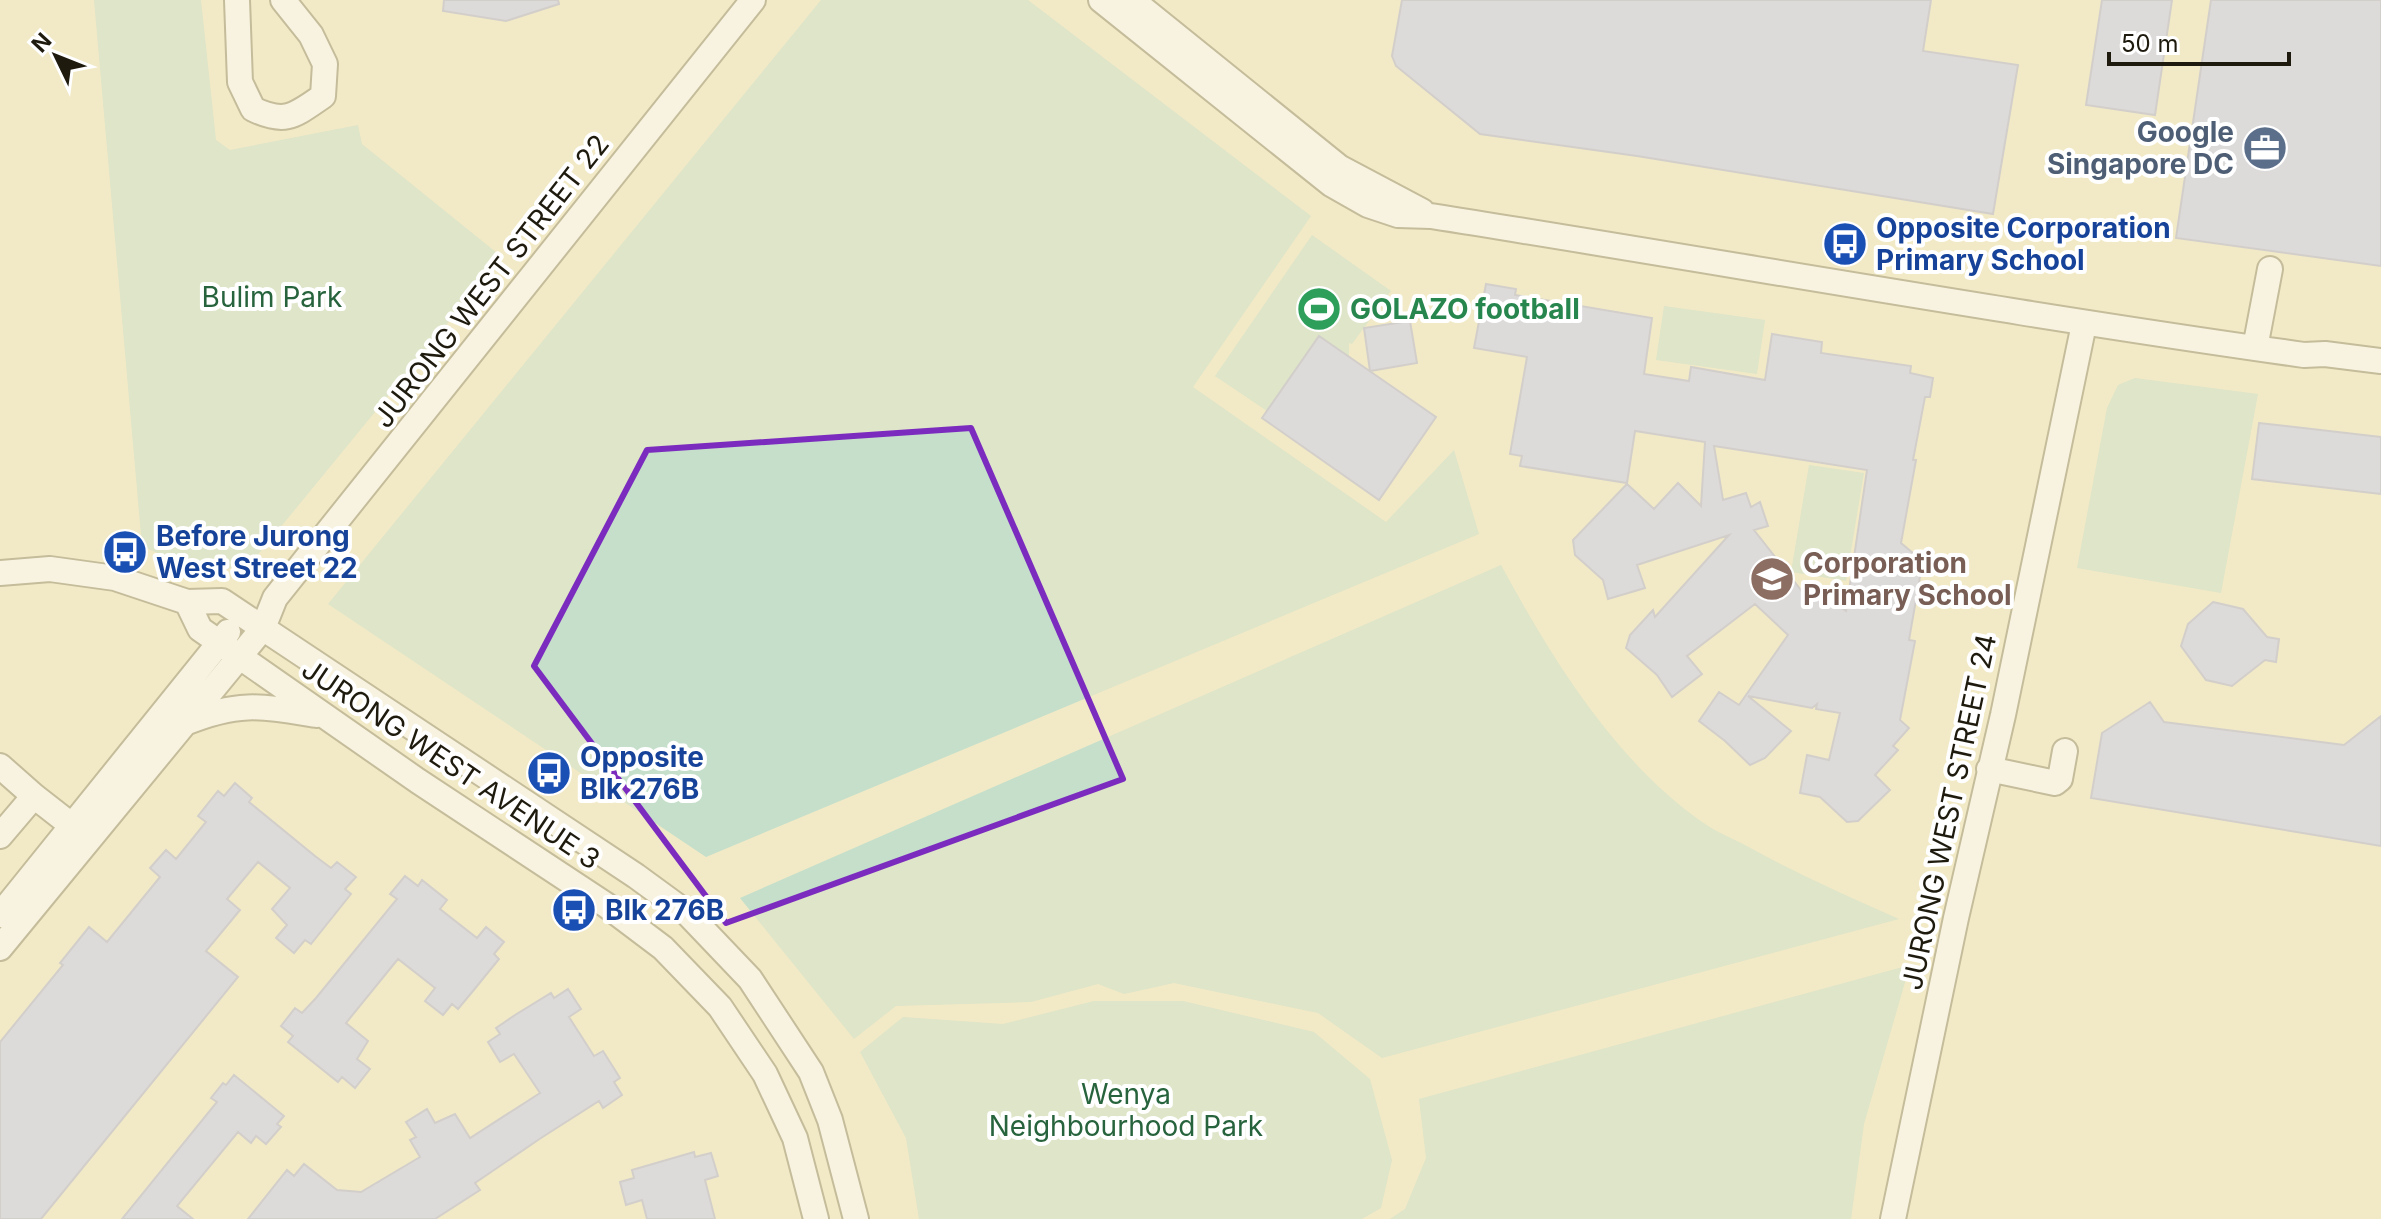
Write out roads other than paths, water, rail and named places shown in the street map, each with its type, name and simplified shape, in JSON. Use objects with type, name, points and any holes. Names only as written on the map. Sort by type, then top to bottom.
[{"type":"street","points":[[237,0],[240,82],[253,109],[272,118],[296,115],[323,96],[325,64],[311,35],[283,0]]},
{"type":"street","name":"JURONG WEST STREET 22","points":[[230,649],[275,598],[753,0]]},
{"type":"street","points":[[1101,0],[1331,184],[1368,205],[1398,215],[1431,216],[2084,324],[2304,355],[2325,354],[2381,361]]},
{"type":"street","points":[[1132,0],[1339,167],[1431,216]]},
{"type":"street","points":[[2255,348],[2270,269]]},
{"type":"street","name":"JURONG WEST STREET 24","points":[[1893,1219],[2084,324]]},
{"type":"street","points":[[2304,355],[2326,367],[2381,376]]},
{"type":"street","name":"JURONG WEST AVENUE 3","points":[[0,573],[50,569],[115,578],[187,602],[222,601],[636,876],[688,914],[750,979],[811,1072],[830,1120],[856,1219]]},
{"type":"street","name":"JURONG WEST AVENUE 3","points":[[187,602],[200,629],[323,717],[606,905],[663,948],[720,1007],[765,1074],[795,1138],[816,1219]]},
{"type":"street","points":[[0,915],[182,725],[230,649]]},
{"type":"street","points":[[0,948],[81,832],[230,649]]},
{"type":"street","points":[[182,725],[212,712],[256,705],[323,717]]},
{"type":"street","points":[[1989,769],[2055,783],[2060,779],[2065,751]]},
{"type":"street","points":[[0,766],[81,832]]},
{"type":"street","points":[[0,836],[34,796]]},
{"type":"place","name":"Google Singapore DC","points":[[2265,148]]},
{"type":"place","name":"Opposite Corporation Primary School","points":[[1845,244]]},
{"type":"place","name":"GOLAZO football","points":[[1319,309]]},
{"type":"place","name":"Before Jurong West Street 22","points":[[125,552]]},
{"type":"place","name":"Corporation Primary School","points":[[1772,579]]},
{"type":"place","name":"Opposite Blk 276B","points":[[549,773]]},
{"type":"place","name":"Blk 276B","points":[[574,910]]},
{"type":"park label","name":"Bulim Park","points":[[272,297]]},
{"type":"park label","name":"Wenya Neighbourhood Park","points":[[1126,1110]]}]
